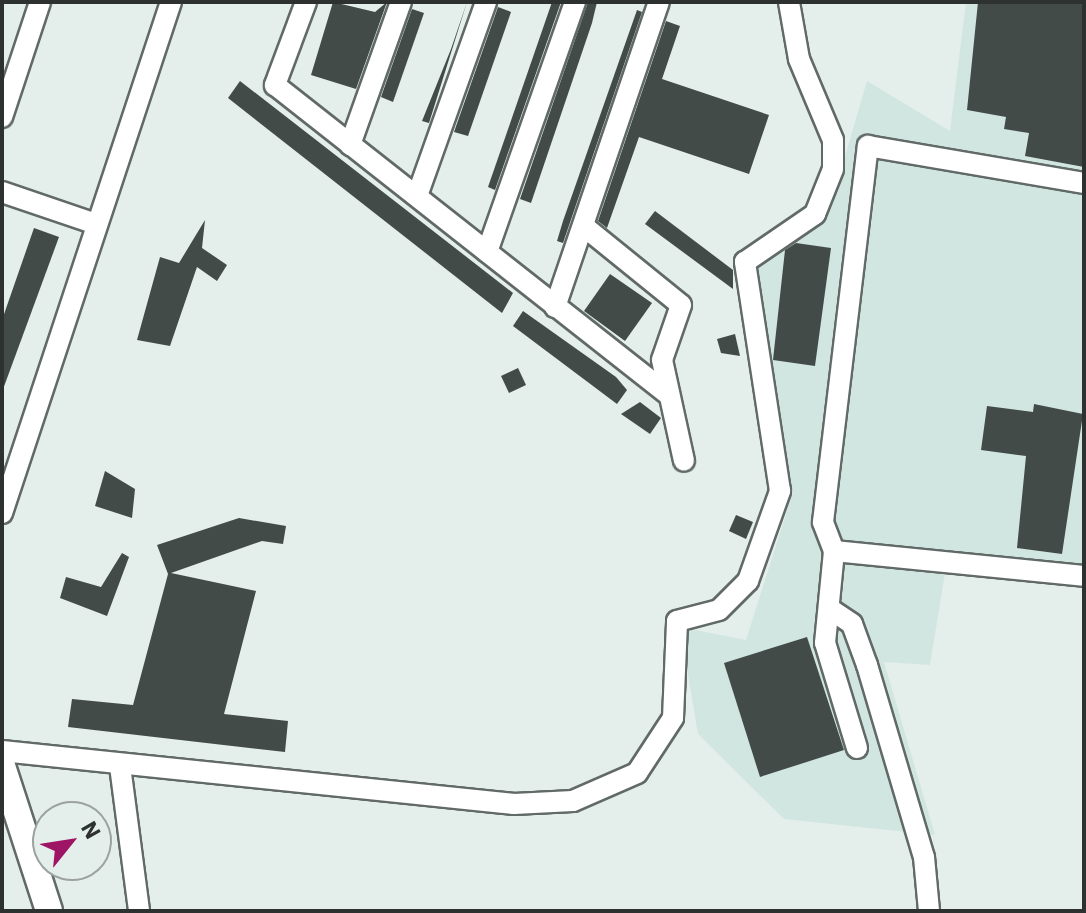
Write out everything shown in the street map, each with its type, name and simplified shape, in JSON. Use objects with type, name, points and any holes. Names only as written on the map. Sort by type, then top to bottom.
[{"type":"street","points":[[2,117],[40,2]]},
{"type":"street","points":[[2,513],[171,2]]},
{"type":"street","points":[[306,2],[275,85],[669,395]]},
{"type":"street","points":[[350,145],[401,2]]},
{"type":"street","points":[[417,196],[486,2]]},
{"type":"street","points":[[487,252],[575,2]]},
{"type":"street","points":[[555,307],[586,228],[658,2]]},
{"type":"street","points":[[2,751],[120,766],[514,804],[573,801],[637,773],[673,718],[677,621],[719,610],[748,581],[780,491],[745,262],[815,214],[833,169],[833,140],[799,59],[789,2]]},
{"type":"street","points":[[857,748],[825,643],[824,625],[833,611],[834,551],[823,522],[868,146],[1084,183]]},
{"type":"street","points":[[2,192],[96,224]]},
{"type":"street","points":[[586,228],[681,305],[664,344],[669,395],[684,461]]},
{"type":"street","points":[[834,551],[1084,576]]},
{"type":"street","points":[[833,611],[852,624],[864,654],[924,857],[929,911]]},
{"type":"street","points":[[2,766],[49,911]]},
{"type":"street","points":[[120,766],[139,911]]},
{"type":"shaded area","points":[[966,2],[1084,2],[1084,588],[946,567],[930,665],[884,662],[935,835],[784,819],[698,734],[680,627],[746,640],[793,492],[753,262],[830,208],[867,81],[950,131]]},
{"type":"building","points":[[333,2],[375,12],[387,2],[356,89],[311,75]]},
{"type":"building","points":[[467,2],[429,123],[422,121],[451,49]]},
{"type":"building","points":[[552,2],[561,2],[495,190],[488,187]]},
{"type":"building","points":[[588,2],[597,2],[592,23],[531,203],[520,199]]},
{"type":"building","points":[[978,2],[1084,2],[1084,167],[1025,156],[1029,133],[1004,129],[1006,117],[967,110]]},
{"type":"building","points":[[498,7],[511,12],[468,136],[454,132]]},
{"type":"building","points":[[412,9],[424,13],[393,102],[381,97]]},
{"type":"building","points":[[637,10],[642,12],[563,243],[557,241],[563,221]]},
{"type":"building","points":[[666,21],[680,26],[662,79],[769,115],[749,174],[639,137],[607,228],[598,221]]},
{"type":"building","points":[[240,81],[513,293],[502,313],[228,98]]},
{"type":"building","points":[[655,211],[733,270],[733,289],[645,224]]},
{"type":"building","points":[[205,220],[202,248],[227,265],[217,281],[197,267],[170,346],[137,340],[160,257],[179,263]]},
{"type":"building","points":[[34,228],[59,237],[2,392],[2,320]]},
{"type":"building","points":[[796,243],[831,248],[815,366],[773,360],[785,250]]},
{"type":"building","points":[[610,274],[652,303],[625,341],[584,311]]},
{"type":"building","points":[[523,311],[616,377],[627,390],[617,404],[513,326]]},
{"type":"building","points":[[735,334],[740,356],[721,353],[717,339]]},
{"type":"building","points":[[518,368],[526,385],[509,393],[501,376]]},
{"type":"building","points":[[640,402],[661,418],[650,434],[621,414]]},
{"type":"building","points":[[1034,404],[1083,414],[1062,554],[1017,548],[1026,456],[981,450],[987,406],[1033,412]]},
{"type":"building","points":[[105,471],[135,489],[132,518],[95,506]]},
{"type":"building","points":[[736,515],[753,522],[746,539],[729,531]]},
{"type":"building","points":[[239,518],[286,526],[283,544],[262,541],[171,573],[256,591],[224,714],[288,721],[285,752],[68,727],[72,699],[133,705],[168,574],[157,545]]},
{"type":"building","points":[[122,553],[129,557],[107,616],[60,598],[66,577],[101,587]]},
{"type":"building","points":[[807,637],[844,750],[760,777],[724,663]]}]
